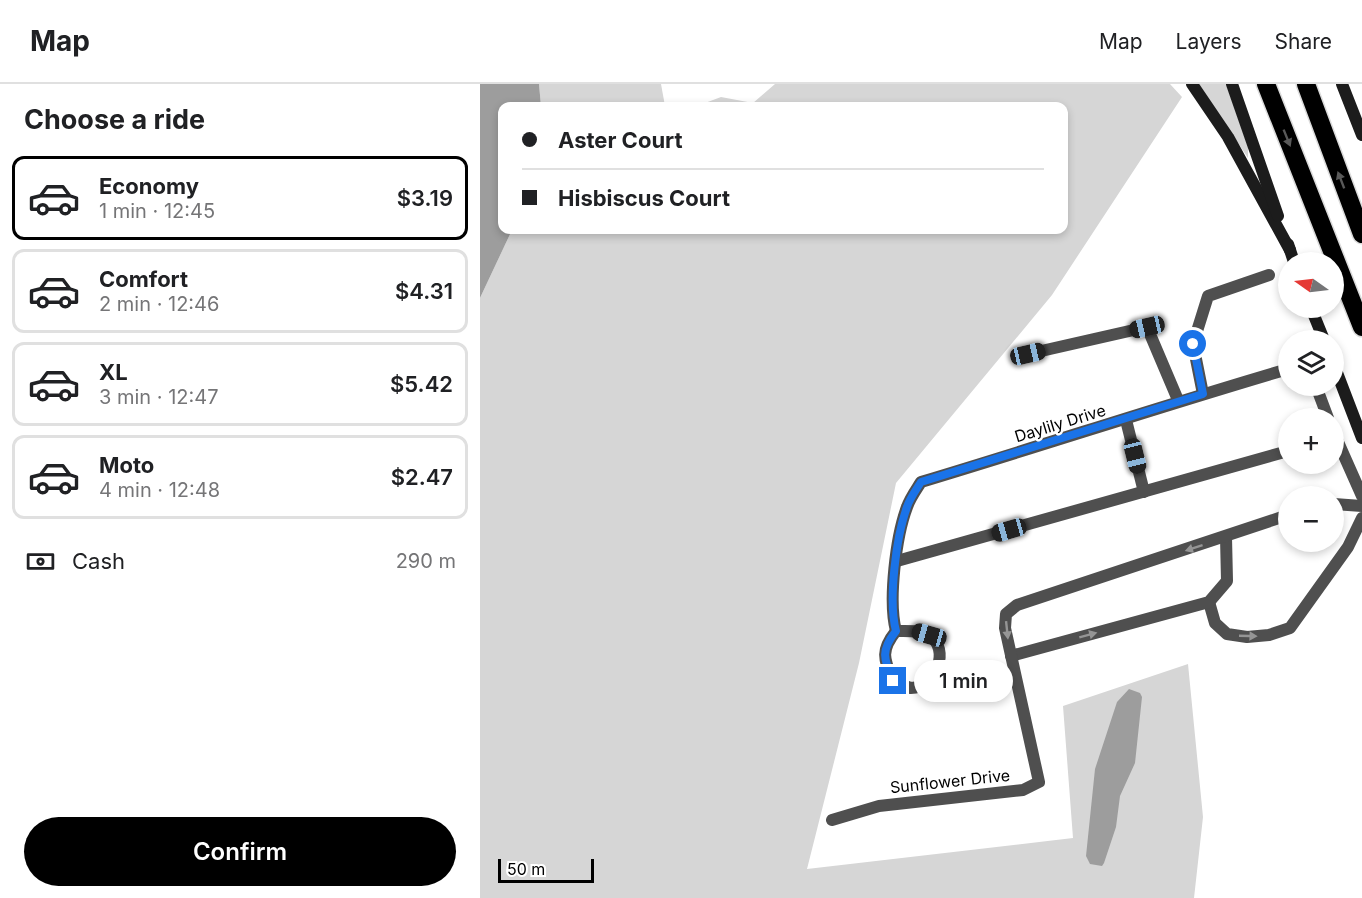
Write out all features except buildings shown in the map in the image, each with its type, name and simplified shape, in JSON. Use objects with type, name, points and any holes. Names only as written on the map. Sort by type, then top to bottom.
[{"type":"highway","points":[[1266,84],[1362,327]]},
{"type":"highway","points":[[1306,84],[1362,234]]},
{"type":"main road","points":[[1192,84],[1228,137],[1290,250]]},
{"type":"main road","points":[[1232,84],[1290,250]]},
{"type":"main road","points":[[1342,84],[1362,135]]},
{"type":"main road","points":[[1344,391],[1362,438]]},
{"type":"street","points":[[1203,394],[1193,344],[1208,296],[1269,275]]},
{"type":"street","points":[[1028,354],[1147,327],[1178,400]]},
{"type":"street","name":"Daylily Drive","points":[[896,631],[892,615],[897,561],[907,507],[921,482],[1126,420],[1178,400],[1278,372]]},
{"type":"street","points":[[1126,420],[1144,492]]},
{"type":"street","points":[[897,561],[1278,454]]},
{"type":"street","points":[[1344,457],[1362,496]]},
{"type":"street","points":[[1344,505],[1362,506]]},
{"type":"street","points":[[1209,602],[1215,623],[1227,634],[1247,637],[1269,635],[1290,628],[1348,547],[1362,518]]},
{"type":"street","name":"Sunflower Drive","points":[[832,820],[879,806],[1023,790],[1039,782],[1005,628],[1006,614],[1017,605],[1278,519]]},
{"type":"street","points":[[1011,656],[1209,602],[1227,581],[1226,537]]},
{"type":"street","points":[[896,631],[914,631],[929,635],[936,644],[939,659],[935,677],[925,684],[910,688],[893,681],[885,661],[885,644],[896,631]]},
{"type":"shaded area","points":[[480,84],[539,84],[541,102],[498,102],[498,234],[510,234],[480,298]]},
{"type":"shaded area","points":[[539,84],[661,84],[664,102],[541,102]]},
{"type":"shaded area","points":[[775,84],[1170,84],[1182,97],[1052,295],[896,483],[859,663],[807,869],[1073,838],[1063,706],[1188,664],[1203,817],[1194,898],[480,898],[480,298],[510,234],[1068,234],[1068,102],[754,102]]},
{"type":"shaded area","points":[[1199,84],[1226,84],[1248,147],[1248,158]]},
{"type":"shaded area","points":[[721,97],[748,102],[708,102]]},
{"type":"shaded area","points":[[1129,689],[1140,693],[1142,697],[1135,763],[1120,796],[1116,827],[1104,863],[1102,866],[1090,864],[1086,856],[1095,769],[1117,702]]},
{"type":"route","points":[[893,681],[885,661],[885,644],[896,631],[892,615],[893,590],[907,507],[921,482],[1126,420],[1178,400],[1203,394],[1193,344]]}]
